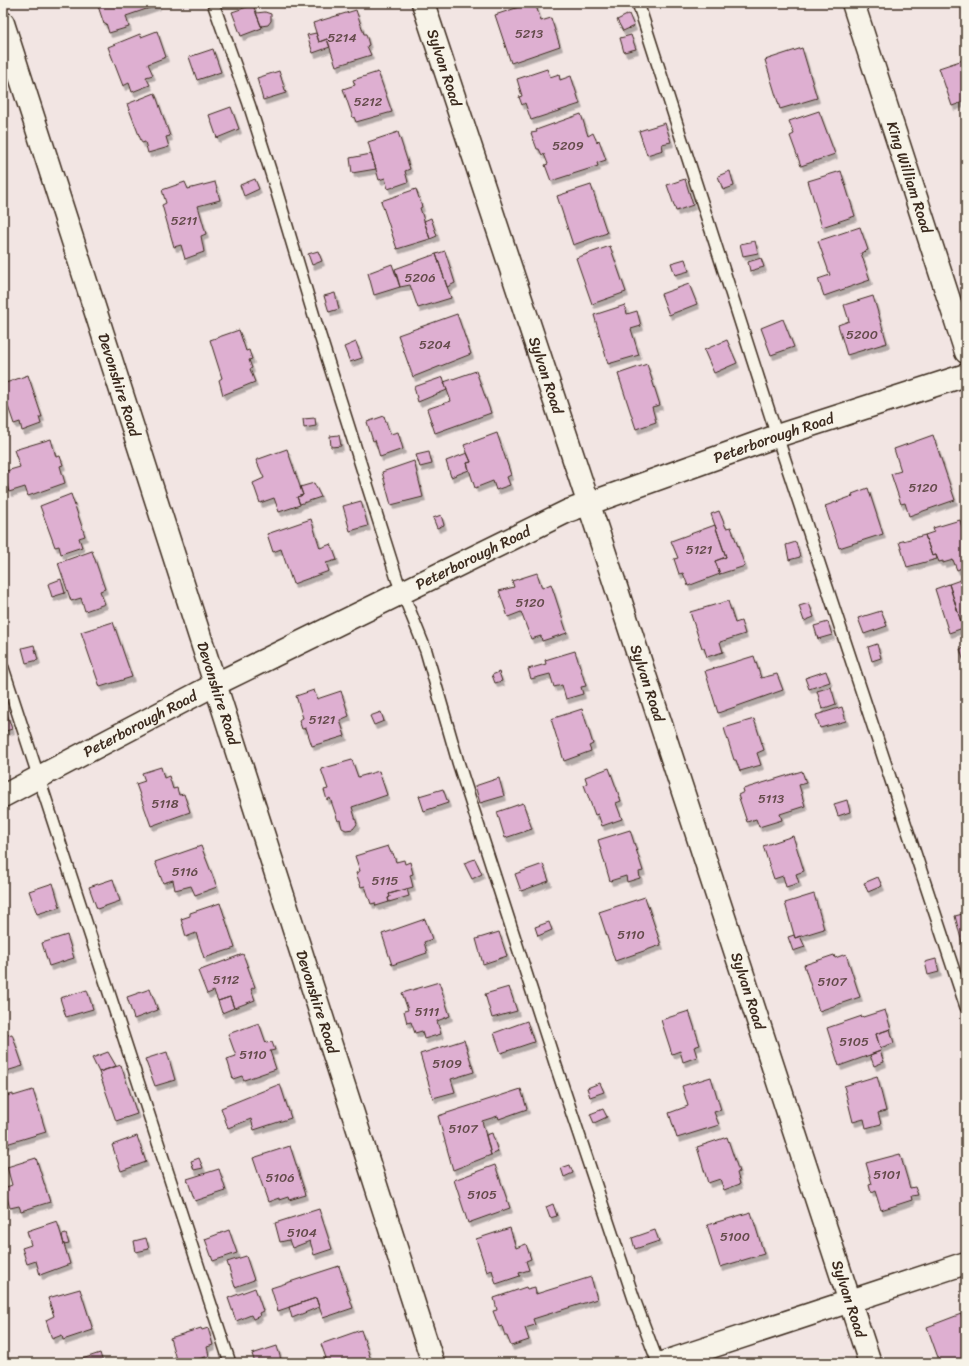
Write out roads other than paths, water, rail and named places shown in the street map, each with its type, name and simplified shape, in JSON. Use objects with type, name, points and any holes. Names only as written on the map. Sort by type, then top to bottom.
[{"type":"street","name":"Sylvan Road","points":[[423,3],[870,1363]]},
{"type":"street","name":"King William Road","points":[[853,3],[966,352]]},
{"type":"street","name":"Devonshire Road","points":[[3,23],[432,1363]]},
{"type":"street","name":"Peterborough Road","points":[[3,796],[214,685],[568,511],[777,436],[966,375]]},
{"type":"street","points":[[662,1363],[966,1263]]},
{"type":"lane","points":[[213,3],[270,168],[316,323],[398,579],[426,651],[458,762],[556,1066],[634,1299],[658,1363]]},
{"type":"lane","points":[[638,3],[777,436],[966,1007]]},
{"type":"lane","points":[[3,668],[230,1363]]}]
